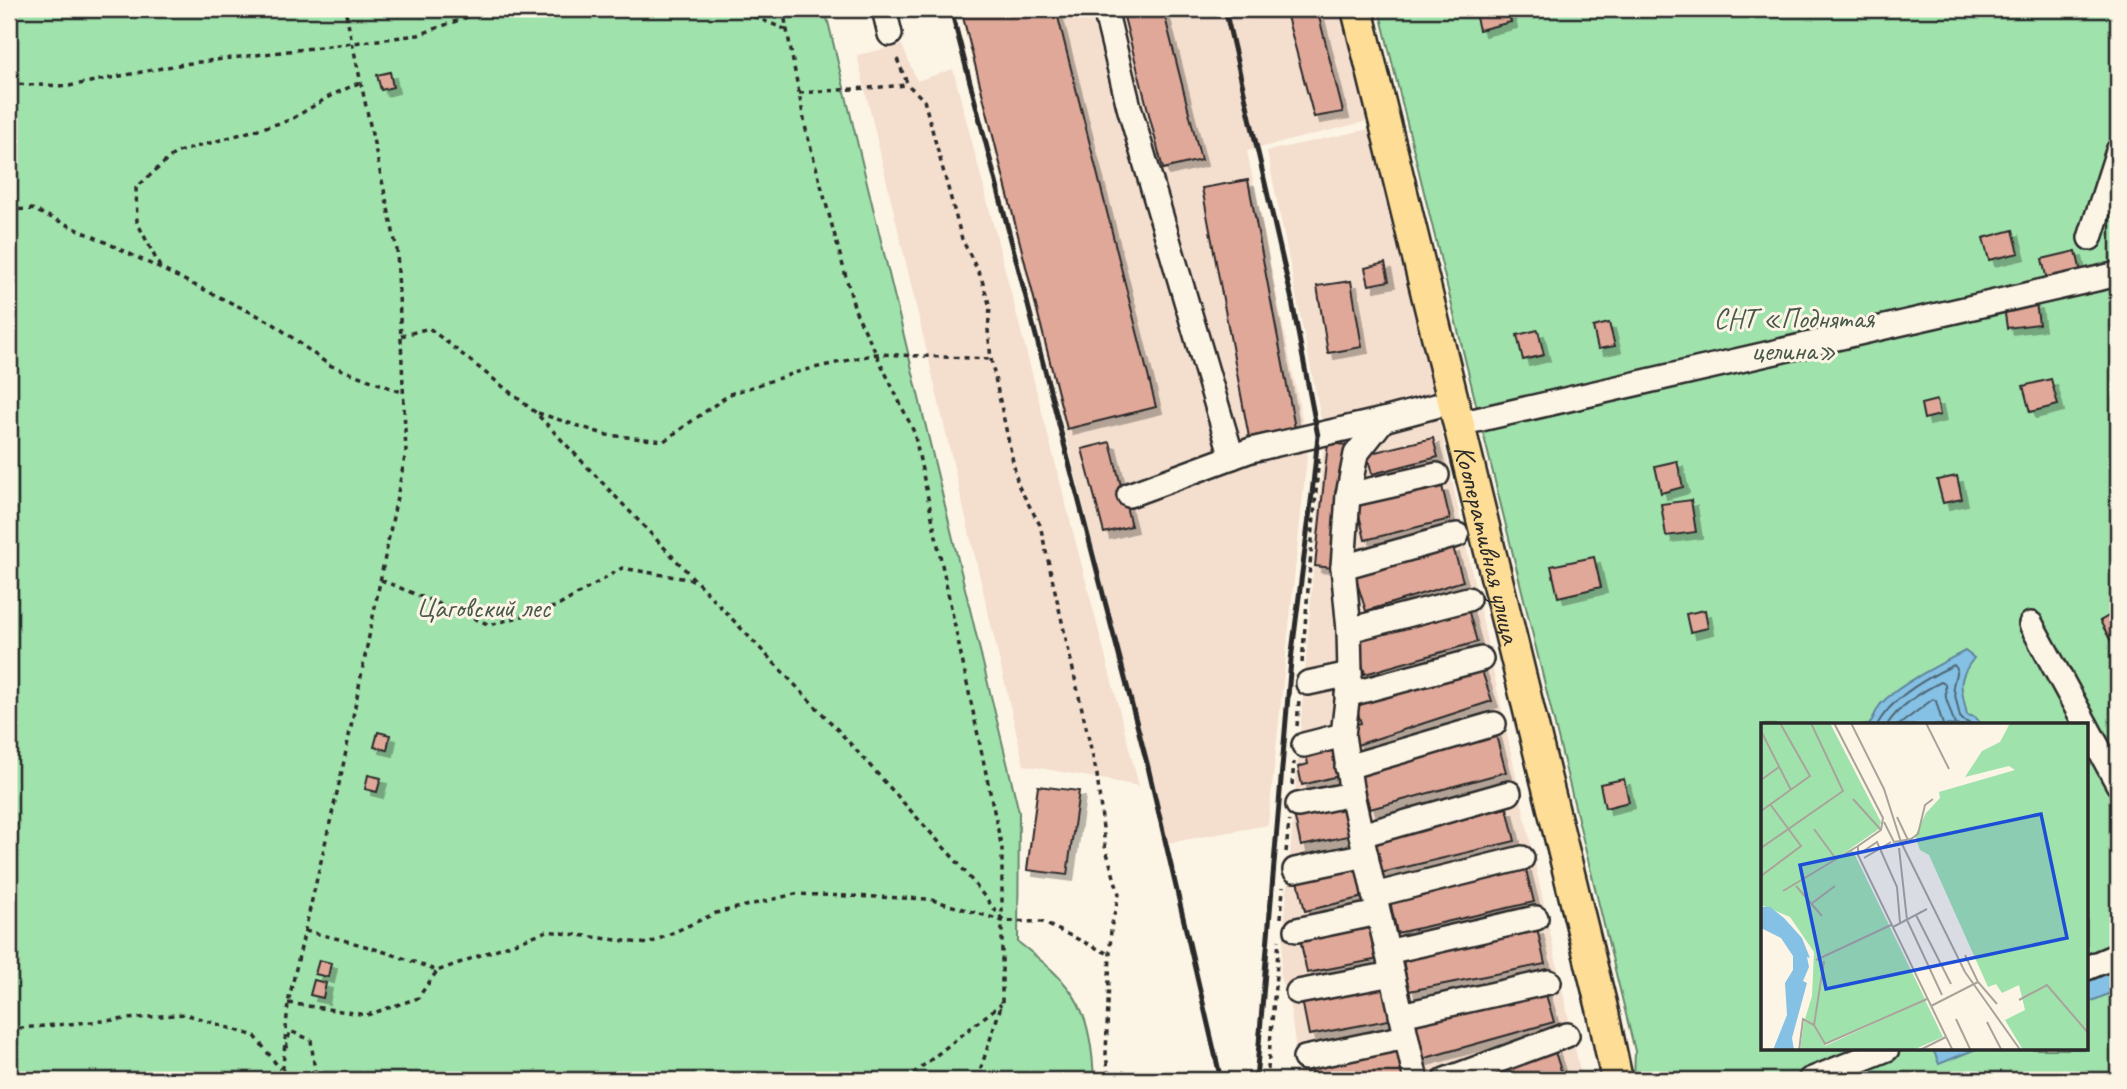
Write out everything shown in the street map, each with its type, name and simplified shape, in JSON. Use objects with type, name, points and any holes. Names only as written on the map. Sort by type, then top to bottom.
[{"type":"main road","name":"Кооперативная улица","points":[[1357,9],[1602,1008],[1617,1080]]},
{"type":"lane","points":[[884,9],[890,34]]},
{"type":"lane","points":[[1105,9],[1129,107],[1232,457]]},
{"type":"lane","points":[[2090,238],[2118,151]]},
{"type":"lane","points":[[1129,495],[1251,450],[1383,421],[1456,412],[2118,274]]},
{"type":"lane","points":[[1383,421],[1356,454],[1348,495],[1343,567],[1349,630],[1348,684],[1343,735],[1352,794],[1416,1080]]},
{"type":"lane","points":[[1348,495],[1437,474]]},
{"type":"lane","points":[[1343,567],[1457,535]]},
{"type":"lane","points":[[1349,630],[1468,599]]},
{"type":"lane","points":[[2031,624],[2082,723]]},
{"type":"lane","points":[[1308,683],[1348,684],[1481,659]]},
{"type":"lane","points":[[1347,766],[1494,724]]},
{"type":"lane","points":[[1304,745],[1343,735]]},
{"type":"lane","points":[[2089,737],[2118,784]]},
{"type":"lane","points":[[1295,870],[1509,793]]},
{"type":"lane","points":[[1298,805],[1352,794]]},
{"type":"lane","points":[[1297,930],[1522,858]]},
{"type":"lane","points":[[1298,992],[1536,918]]},
{"type":"lane","points":[[2088,968],[2118,955]]},
{"type":"lane","points":[[1305,1058],[1549,982]]},
{"type":"lane","points":[[1446,1080],[1567,1035]]},
{"type":"lane","points":[[1810,1080],[1885,1050]]},
{"type":"path","points":[[282,1080],[288,1003],[342,771],[406,452],[397,250],[345,9]]},
{"type":"path","points":[[9,84],[69,86],[183,64],[418,35],[489,9]]},
{"type":"path","points":[[735,9],[787,30]]},
{"type":"path","points":[[783,9],[806,130],[855,310],[914,432],[1002,849],[1002,1003],[977,1080]]},
{"type":"path","points":[[897,59],[908,85],[924,100],[962,239],[981,277],[990,307],[988,330],[991,359],[1018,485],[1040,526],[1097,775],[1105,846],[1119,894],[1111,928],[1106,1054],[1109,1080]]},
{"type":"path","points":[[161,270],[136,222],[136,188],[175,153],[290,120],[332,95],[361,82]]},
{"type":"path","points":[[799,93],[908,85]]},
{"type":"path","points":[[9,210],[32,209],[101,240],[271,322],[329,365],[404,393]]},
{"type":"path","points":[[401,335],[429,328],[535,412],[845,738],[958,863],[1004,921]]},
{"type":"path","points":[[535,412],[607,435],[664,441],[730,394],[801,371],[876,354],[991,359]]},
{"type":"path","points":[[380,580],[490,625],[558,606],[622,568],[695,581]]},
{"type":"path","points":[[288,1003],[367,1015],[418,998],[437,971],[547,931],[648,944],[716,913],[795,894],[929,899],[1004,921],[1042,922],[1111,955]]},
{"type":"path","points":[[305,931],[354,942],[437,971]]},
{"type":"path","points":[[905,1080],[1002,1003]]},
{"type":"path","points":[[9,1029],[185,1014],[255,1036],[281,1070]]},
{"type":"path","points":[[282,1060],[290,1031],[311,1040],[316,1080]]},
{"type":"shaded area","points":[[959,9],[1345,9],[1372,120],[1247,151],[1308,447],[1268,825],[1168,843]]},
{"type":"shaded area","points":[[902,45],[917,81],[953,69],[1139,786],[1024,765],[857,55]]},
{"type":"shaded area","points":[[1374,128],[1434,396],[1323,429],[1267,151]]},
{"type":"shaded area","points":[[1438,416],[1582,1080],[1300,1080],[1290,1008],[1280,977],[1324,439]]},
{"type":"green space","name":"Цаговский лес","points":[[9,9],[825,9],[1019,812],[1018,942],[1060,978],[1079,1005],[1092,1052],[1094,1080],[9,1080]]},
{"type":"green space","name":"СНТ «Поднятая целина»","points":[[1379,9],[2118,9],[2118,941],[2088,954],[2088,723],[1761,723],[1761,1050],[1861,1050],[1786,1080],[1634,1080],[1635,1051]]},
{"type":"green space","points":[[2118,947],[2118,1080],[1815,1080],[1885,1050],[2088,1050],[2088,961]]},
{"type":"water","points":[[1965,651],[1974,658],[1964,673],[1962,691],[1967,715],[1975,717],[1980,723],[1870,723],[1887,698],[1920,675]]},
{"type":"water","points":[[2118,967],[2118,990],[2088,1003],[2088,980]]},
{"type":"water","points":[[1933,1050],[1974,1050],[1939,1064]]},
{"type":"building","points":[[961,9],[1056,9],[1156,407],[1067,429]]},
{"type":"building","points":[[1122,9],[1163,9],[1201,160],[1163,169]]},
{"type":"building","points":[[1285,9],[1317,9],[1343,112],[1314,117]]},
{"type":"building","points":[[1474,9],[1508,9],[1511,22],[1479,30]]},
{"type":"building","points":[[390,72],[393,87],[381,90],[377,75]]},
{"type":"building","points":[[1248,180],[1295,428],[1249,437],[1202,188]]},
{"type":"building","points":[[2013,230],[2019,253],[1989,260],[1983,238]]},
{"type":"building","points":[[2076,251],[2081,272],[2047,280],[2042,259]]},
{"type":"building","points":[[1385,263],[1389,281],[1369,285],[1365,268]]},
{"type":"building","points":[[1351,281],[1362,347],[1328,353],[1317,286]]},
{"type":"building","points":[[2036,303],[2039,324],[2007,328],[2004,307]]},
{"type":"building","points":[[1609,323],[1615,346],[1598,349],[1593,327]]},
{"type":"building","points":[[1538,330],[1544,355],[1523,360],[1517,335]]},
{"type":"building","points":[[2051,379],[2058,405],[2030,412],[2023,386]]},
{"type":"building","points":[[1937,400],[1940,415],[1924,419],[1921,404]]},
{"type":"building","points":[[1433,438],[1438,457],[1372,474],[1367,454]]},
{"type":"building","points":[[1110,442],[1131,526],[1104,533],[1082,449]]},
{"type":"building","points":[[1328,443],[1346,445],[1333,568],[1315,566]]},
{"type":"building","points":[[1677,461],[1683,487],[1661,493],[1655,466]]},
{"type":"building","points":[[1957,476],[1962,499],[1943,503],[1937,480]]},
{"type":"building","points":[[1442,486],[1450,519],[1365,540],[1357,506]]},
{"type":"building","points":[[1691,500],[1696,532],[1666,536],[1661,504]]},
{"type":"building","points":[[1453,547],[1463,581],[1366,611],[1355,576]]},
{"type":"building","points":[[1594,557],[1601,587],[1558,597],[1551,566]]},
{"type":"building","points":[[1467,605],[1477,642],[1365,674],[1355,638]]},
{"type":"building","points":[[1705,610],[1708,628],[1690,632],[1686,614]]},
{"type":"building","points":[[2118,611],[2118,642],[2113,645],[2100,621]]},
{"type":"building","points":[[1480,665],[1492,701],[1357,745],[1350,726],[1361,723],[1356,706]]},
{"type":"building","points":[[378,732],[390,735],[387,750],[374,747]]},
{"type":"building","points":[[1495,732],[1506,772],[1370,809],[1359,770]]},
{"type":"building","points":[[1334,743],[1342,775],[1302,785],[1298,767],[1308,764],[1305,749]]},
{"type":"building","points":[[368,775],[381,778],[377,792],[365,789]]},
{"type":"building","points":[[1624,779],[1629,802],[1605,808],[1600,784]]},
{"type":"building","points":[[1038,786],[1079,791],[1067,875],[1027,870]]},
{"type":"building","points":[[1345,803],[1352,835],[1301,846],[1294,814]]},
{"type":"building","points":[[1507,808],[1515,841],[1381,873],[1373,840]]},
{"type":"building","points":[[1356,863],[1364,897],[1305,911],[1297,876]]},
{"type":"building","points":[[1525,866],[1534,902],[1397,933],[1389,897]]},
{"type":"building","points":[[1372,925],[1379,959],[1307,973],[1300,938]]},
{"type":"building","points":[[1537,928],[1545,964],[1409,991],[1402,955]]},
{"type":"building","points":[[319,960],[331,963],[328,977],[315,974]]},
{"type":"building","points":[[314,980],[326,983],[323,998],[310,995]]},
{"type":"building","points":[[1387,984],[1394,1019],[1309,1035],[1302,1000]]},
{"type":"building","points":[[1544,988],[1554,1022],[1422,1059],[1412,1025]]},
{"type":"building","points":[[1401,1045],[1407,1080],[1313,1080],[1310,1062]]},
{"type":"building","points":[[1554,1049],[1564,1080],[1461,1080]]},
{"type":"railway","points":[[951,9],[1148,767],[1221,1080]]},
{"type":"railway","points":[[1225,9],[1291,296],[1318,436],[1291,660],[1256,1080]]}]
